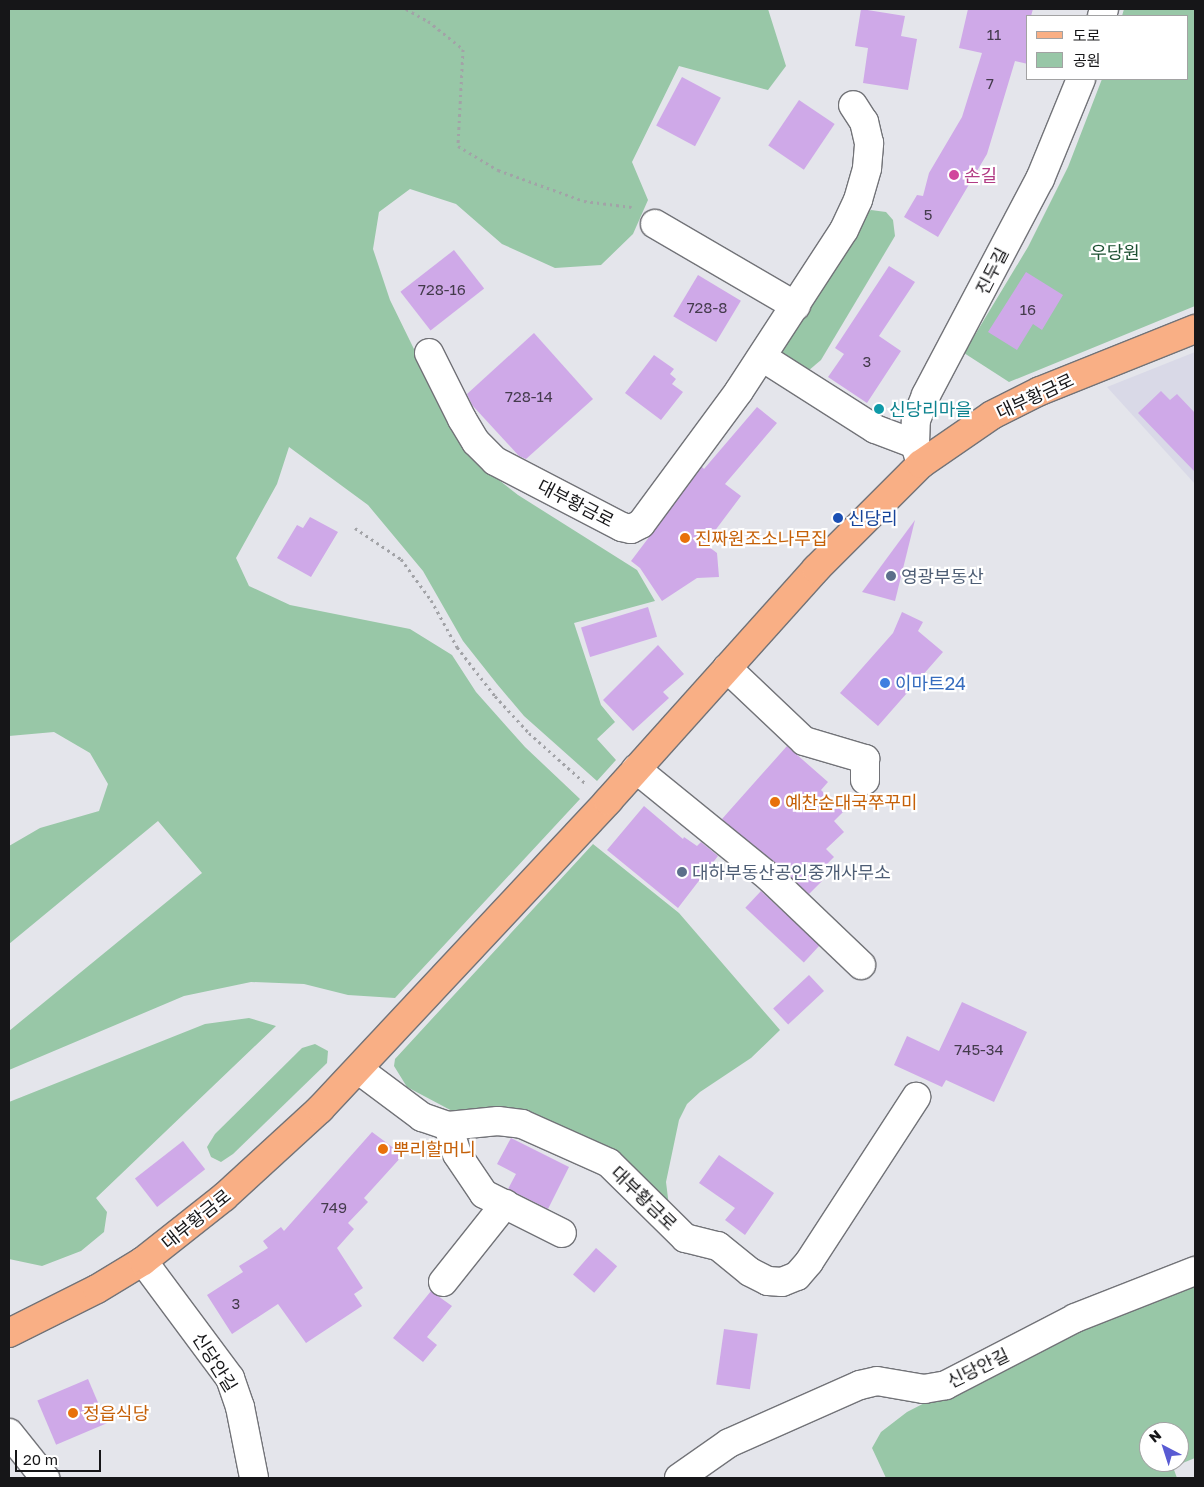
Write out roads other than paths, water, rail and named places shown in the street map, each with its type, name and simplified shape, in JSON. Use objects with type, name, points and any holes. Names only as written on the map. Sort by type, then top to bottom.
[{"type":"main road","name":"대부황금로","points":[[9,1333],[97,1289],[143,1260],[224,1197],[320,1109],[608,801],[860,523],[918,454],[1040,391],[1195,329]]},
{"type":"street","name":"진두길","points":[[918,454],[916,420],[926,395],[1040,179],[1081,80]]},
{"type":"street","name":"대부황금로","points":[[429,353],[462,419],[476,442],[495,462],[631,529],[650,515],[762,357],[844,230],[863,184],[869,143],[864,122],[853,105]]},
{"type":"street","points":[[655,224],[796,306]]},
{"type":"street","points":[[762,357],[918,454]]},
{"type":"street","points":[[727,668],[804,740],[865,759],[865,780]]},
{"type":"street","points":[[636,769],[770,878],[861,964]]},
{"type":"street","name":"대부황금로","points":[[358,1070],[422,1117],[448,1126],[498,1121],[522,1124],[609,1163],[623,1174],[685,1238],[718,1246],[750,1272],[768,1281],[782,1282],[796,1276],[809,1262],[916,1097]]},
{"type":"street","points":[[448,1126],[468,1174],[484,1194],[562,1233]]},
{"type":"street","points":[[443,1282],[505,1204]]},
{"type":"street","name":"신당안길","points":[[143,1260],[230,1378],[240,1408],[254,1478]]},
{"type":"street","name":"신당안길","points":[[679,1478],[729,1443],[860,1385],[877,1381],[924,1389],[946,1385],[1076,1318],[1195,1271]]},
{"type":"street","points":[[9,1434],[45,1478]]},
{"type":"place","name":"손길","points":[[954,175]]},
{"type":"place","name":"신당리마을","points":[[879,409]]},
{"type":"place","name":"신당리","points":[[838,518]]},
{"type":"place","name":"진짜원조소나무집","points":[[685,538]]},
{"type":"place","name":"영광부동산","points":[[891,576]]},
{"type":"place","name":"이마트24","points":[[885,683]]},
{"type":"place","name":"예찬순대국쭈꾸미","points":[[775,802]]},
{"type":"place","name":"대하부동산공인중개사무소","points":[[682,872]]},
{"type":"place","name":"뿌리할머니","points":[[383,1149]]},
{"type":"place","name":"정읍식당","points":[[73,1413]]},
{"type":"park label","name":"우당원","points":[[1115,252]]}]
